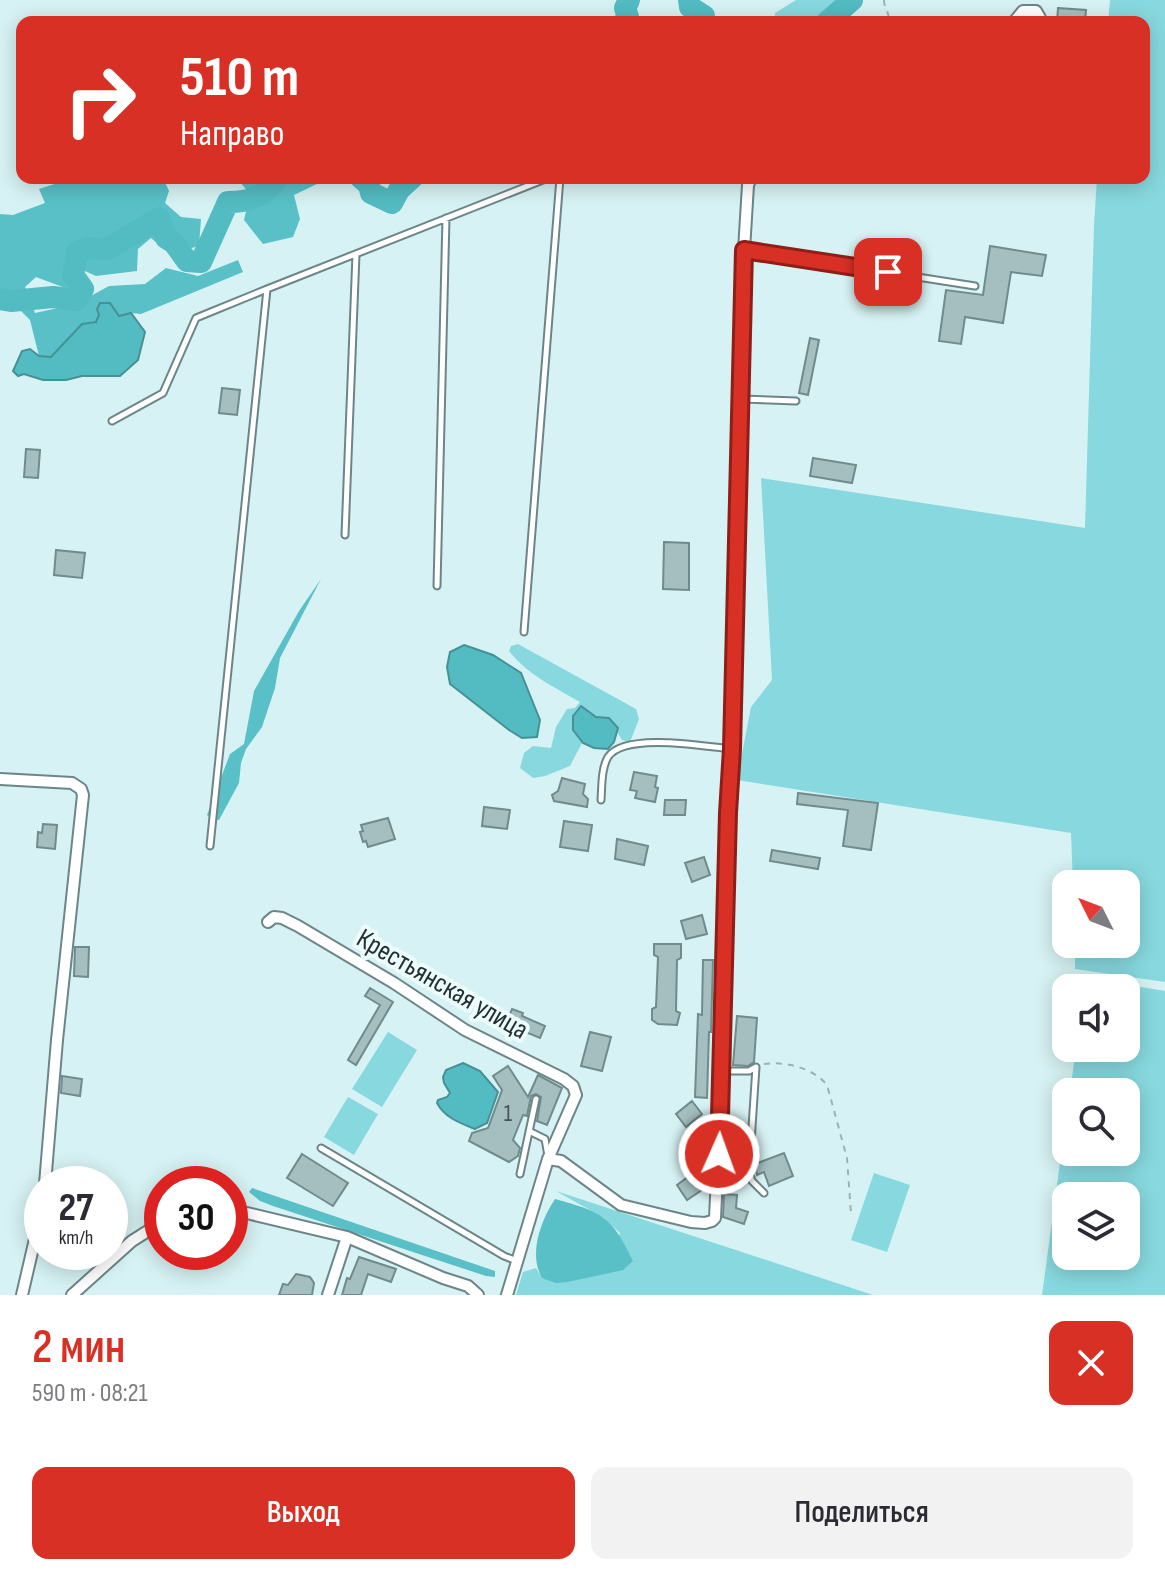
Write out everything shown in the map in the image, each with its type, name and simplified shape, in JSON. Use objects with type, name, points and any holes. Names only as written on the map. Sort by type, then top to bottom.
[{"type":"street","points":[[1019,16],[1023,11],[1031,10],[1039,16]]},
{"type":"street","points":[[507,1295],[548,1159],[561,1161],[621,1205],[691,1222],[705,1223],[715,1218],[748,184]]},
{"type":"street","points":[[0,779],[72,783],[81,789],[83,795],[46,1166]]},
{"type":"street","name":"Крестьянская улица","points":[[268,922],[274,917],[282,918],[298,926],[465,1030],[573,1086],[576,1095],[548,1159]]},
{"type":"street","points":[[248,1213],[347,1237],[468,1286],[478,1295]]},
{"type":"street","points":[[72,1295],[144,1233]]},
{"type":"street","points":[[328,1295],[347,1237]]},
{"type":"street","points":[[22,1295],[28,1270]]},
{"type":"lane","points":[[112,421],[163,393],[196,318],[533,184]]},
{"type":"lane","points":[[524,632],[560,184]]},
{"type":"lane","points":[[437,586],[446,218]]},
{"type":"lane","points":[[744,250],[975,286]]},
{"type":"lane","points":[[345,535],[356,254]]},
{"type":"lane","points":[[210,846],[267,289]]},
{"type":"lane","points":[[740,399],[796,401]]},
{"type":"lane","points":[[601,800],[606,759],[615,750],[643,742],[732,749]]},
{"type":"lane","points":[[722,1071],[749,1071],[756,1067]]},
{"type":"lane","points":[[756,1067],[749,1172],[752,1181],[764,1193]]},
{"type":"lane","points":[[520,1174],[536,1099]]},
{"type":"lane","points":[[529,1131],[545,1139],[548,1159]]},
{"type":"lane","points":[[321,1148],[517,1261]]},
{"type":"path","points":[[756,1067],[788,1064],[812,1072],[827,1085],[847,1158],[851,1214]]},
{"type":"shaded area","points":[[796,0],[837,0],[823,16],[775,16]]},
{"type":"shaded area","points":[[1110,0],[1165,0],[1165,982],[1140,978],[1140,974],[1075,969],[1075,958],[1140,958],[1140,870],[1072,870],[1071,833],[737,780],[751,707],[772,680],[761,478],[1085,528],[1097,184],[1150,184],[1150,16],[1109,16]]},
{"type":"shaded area","points":[[55,184],[166,184],[169,191],[165,203],[181,217],[201,219],[199,246],[170,254],[151,238],[138,249],[137,271],[96,276],[67,263],[68,289],[36,277],[25,287],[35,313],[76,304],[109,286],[145,284],[166,268],[198,276],[238,260],[243,272],[141,314],[118,316],[112,308],[99,315],[96,322],[82,324],[51,357],[39,356],[30,320],[0,290],[0,214],[13,215],[45,203],[39,189]]},
{"type":"shaded area","points":[[242,184],[317,184],[294,195],[300,219],[293,237],[263,244],[244,220],[250,194]]},
{"type":"shaded area","points":[[100,303],[110,303],[119,316],[131,313],[145,332],[138,360],[120,376],[43,380],[24,374],[18,376],[13,371],[22,351],[30,349],[39,356],[51,357],[82,324],[96,322]]},
{"type":"shaded area","points":[[321,579],[280,658],[275,688],[262,727],[246,749],[239,783],[219,820],[210,818],[207,815],[230,754],[244,744],[254,691],[299,611]]},
{"type":"shaded area","points":[[518,644],[636,709],[639,719],[630,742],[622,740],[609,718],[596,717],[581,707],[573,716],[572,730],[582,743],[570,766],[533,778],[520,768],[524,753],[533,746],[551,748],[556,727],[567,709],[575,708],[580,702],[524,667],[509,651],[511,646]]},
{"type":"shaded area","points":[[464,645],[493,655],[521,673],[540,720],[537,737],[522,738],[450,684],[447,667],[450,652]]},
{"type":"shaded area","points":[[581,706],[596,717],[609,718],[618,728],[614,742],[608,749],[583,743],[573,730],[573,716]]},
{"type":"shaded area","points":[[1140,987],[1165,991],[1165,1295],[1042,1295],[1052,1222],[1052,1270],[1140,1270],[1140,1182],[1057,1182],[1060,1166],[1140,1166],[1140,1078],[1072,1078],[1074,1062],[1140,1062]]},
{"type":"shaded area","points":[[388,1032],[417,1050],[382,1107],[352,1089]]},
{"type":"shaded area","points":[[463,1063],[480,1071],[498,1092],[487,1123],[475,1129],[449,1116],[437,1103],[450,1093],[444,1083],[446,1070]]},
{"type":"shaded area","points":[[348,1097],[378,1114],[354,1155],[324,1137]]},
{"type":"shaded area","points":[[874,1173],[910,1185],[887,1252],[851,1240]]},
{"type":"shaded area","points":[[252,1188],[495,1271],[495,1277],[273,1206],[249,1192]]},
{"type":"shaded area","points":[[556,1191],[873,1295],[516,1295],[523,1272],[536,1268],[542,1278],[568,1282],[605,1273],[620,1233],[604,1218]]},
{"type":"shaded area","points":[[555,1199],[604,1218],[619,1234],[633,1261],[623,1270],[568,1282],[556,1283],[542,1278],[536,1248],[545,1217]]},
{"type":"building","points":[[1058,8],[1086,10],[1086,16],[1057,16]]},
{"type":"building","points":[[990,246],[1046,255],[1042,276],[1011,272],[1003,323],[965,317],[961,344],[939,341],[946,290],[983,295]]},
{"type":"building","points":[[810,338],[819,340],[808,395],[799,393]]},
{"type":"building","points":[[222,388],[240,390],[237,415],[219,413]]},
{"type":"building","points":[[26,449],[40,450],[38,478],[24,477]]},
{"type":"building","points":[[813,458],[856,465],[852,483],[810,476]]},
{"type":"building","points":[[664,542],[689,543],[689,590],[663,589]]},
{"type":"building","points":[[56,550],[85,553],[82,578],[54,575]]},
{"type":"building","points":[[634,772],[657,776],[655,802],[635,798],[637,791],[630,790]]},
{"type":"building","points":[[562,778],[585,784],[583,794],[588,799],[587,807],[554,801],[552,795],[558,791]]},
{"type":"building","points":[[798,793],[878,803],[871,850],[843,846],[848,810],[797,804]]},
{"type":"building","points":[[665,800],[686,800],[685,815],[664,815]]},
{"type":"building","points":[[484,807],[510,810],[507,829],[482,826]]},
{"type":"building","points":[[388,818],[395,839],[368,847],[366,841],[363,842],[361,825]]},
{"type":"building","points":[[564,821],[592,825],[588,851],[560,847]]},
{"type":"building","points":[[43,824],[57,825],[55,849],[37,847],[38,832],[42,833]]},
{"type":"building","points":[[617,839],[648,846],[644,865],[615,859]]},
{"type":"building","points":[[772,850],[820,858],[818,869],[770,861]]},
{"type":"building","points":[[704,857],[710,875],[692,882],[685,863]]},
{"type":"building","points":[[702,915],[707,934],[686,939],[681,921]]},
{"type":"building","points":[[654,944],[681,944],[681,958],[677,960],[676,1011],[680,1013],[677,1025],[658,1024],[652,1020],[652,1009],[656,1007],[658,957],[654,955]]},
{"type":"building","points":[[75,947],[89,947],[88,977],[74,976]]},
{"type":"building","points":[[703,960],[713,960],[707,1098],[695,1097]]},
{"type":"building","points":[[370,988],[393,1002],[356,1065],[348,1060],[380,1005],[365,996]]},
{"type":"building","points":[[512,1009],[545,1026],[540,1038],[516,1028],[514,1033],[504,1029]]},
{"type":"building","points":[[737,1016],[757,1018],[754,1062],[748,1066],[733,1065]]},
{"type":"building","points":[[590,1032],[611,1037],[602,1071],[581,1066]]},
{"type":"building","points":[[508,1066],[528,1097],[538,1075],[562,1088],[547,1125],[537,1121],[541,1097],[536,1094],[531,1096],[527,1116],[523,1115],[513,1140],[520,1148],[518,1156],[509,1162],[469,1141],[472,1133],[488,1128],[502,1090],[493,1076]]},
{"type":"building","points":[[62,1076],[82,1079],[80,1096],[61,1093]]},
{"type":"building","points":[[692,1101],[702,1114],[686,1127],[676,1114]]},
{"type":"building","points":[[784,1153],[793,1176],[769,1186],[764,1172],[757,1175],[755,1164]]},
{"type":"building","points":[[302,1154],[348,1183],[333,1206],[287,1178]]},
{"type":"building","points":[[692,1174],[702,1190],[687,1200],[677,1185]]},
{"type":"building","points":[[724,1194],[737,1195],[736,1208],[748,1212],[744,1224],[723,1217]]},
{"type":"building","points":[[359,1257],[396,1269],[391,1282],[368,1274],[361,1295],[342,1295],[347,1278],[350,1279]]},
{"type":"building","points":[[296,1274],[310,1277],[314,1283],[312,1295],[279,1295],[283,1284],[288,1285]]},
{"type":"waterway","points":[[628,16],[625,8],[629,0]]},
{"type":"waterway","points":[[689,0],[690,7],[704,16]]},
{"type":"waterway","points":[[834,16],[852,0]]},
{"type":"waterway","points":[[0,299],[11,301],[53,297],[76,300],[83,289],[73,275],[77,252],[87,248],[108,249],[159,218],[166,238],[174,243],[187,261],[201,262],[228,202],[256,197],[272,184]]},
{"type":"waterway","points":[[368,184],[371,193],[392,203],[406,184]]},
{"type":"route","points":[[719,1154],[744,250],[888,272]]}]
